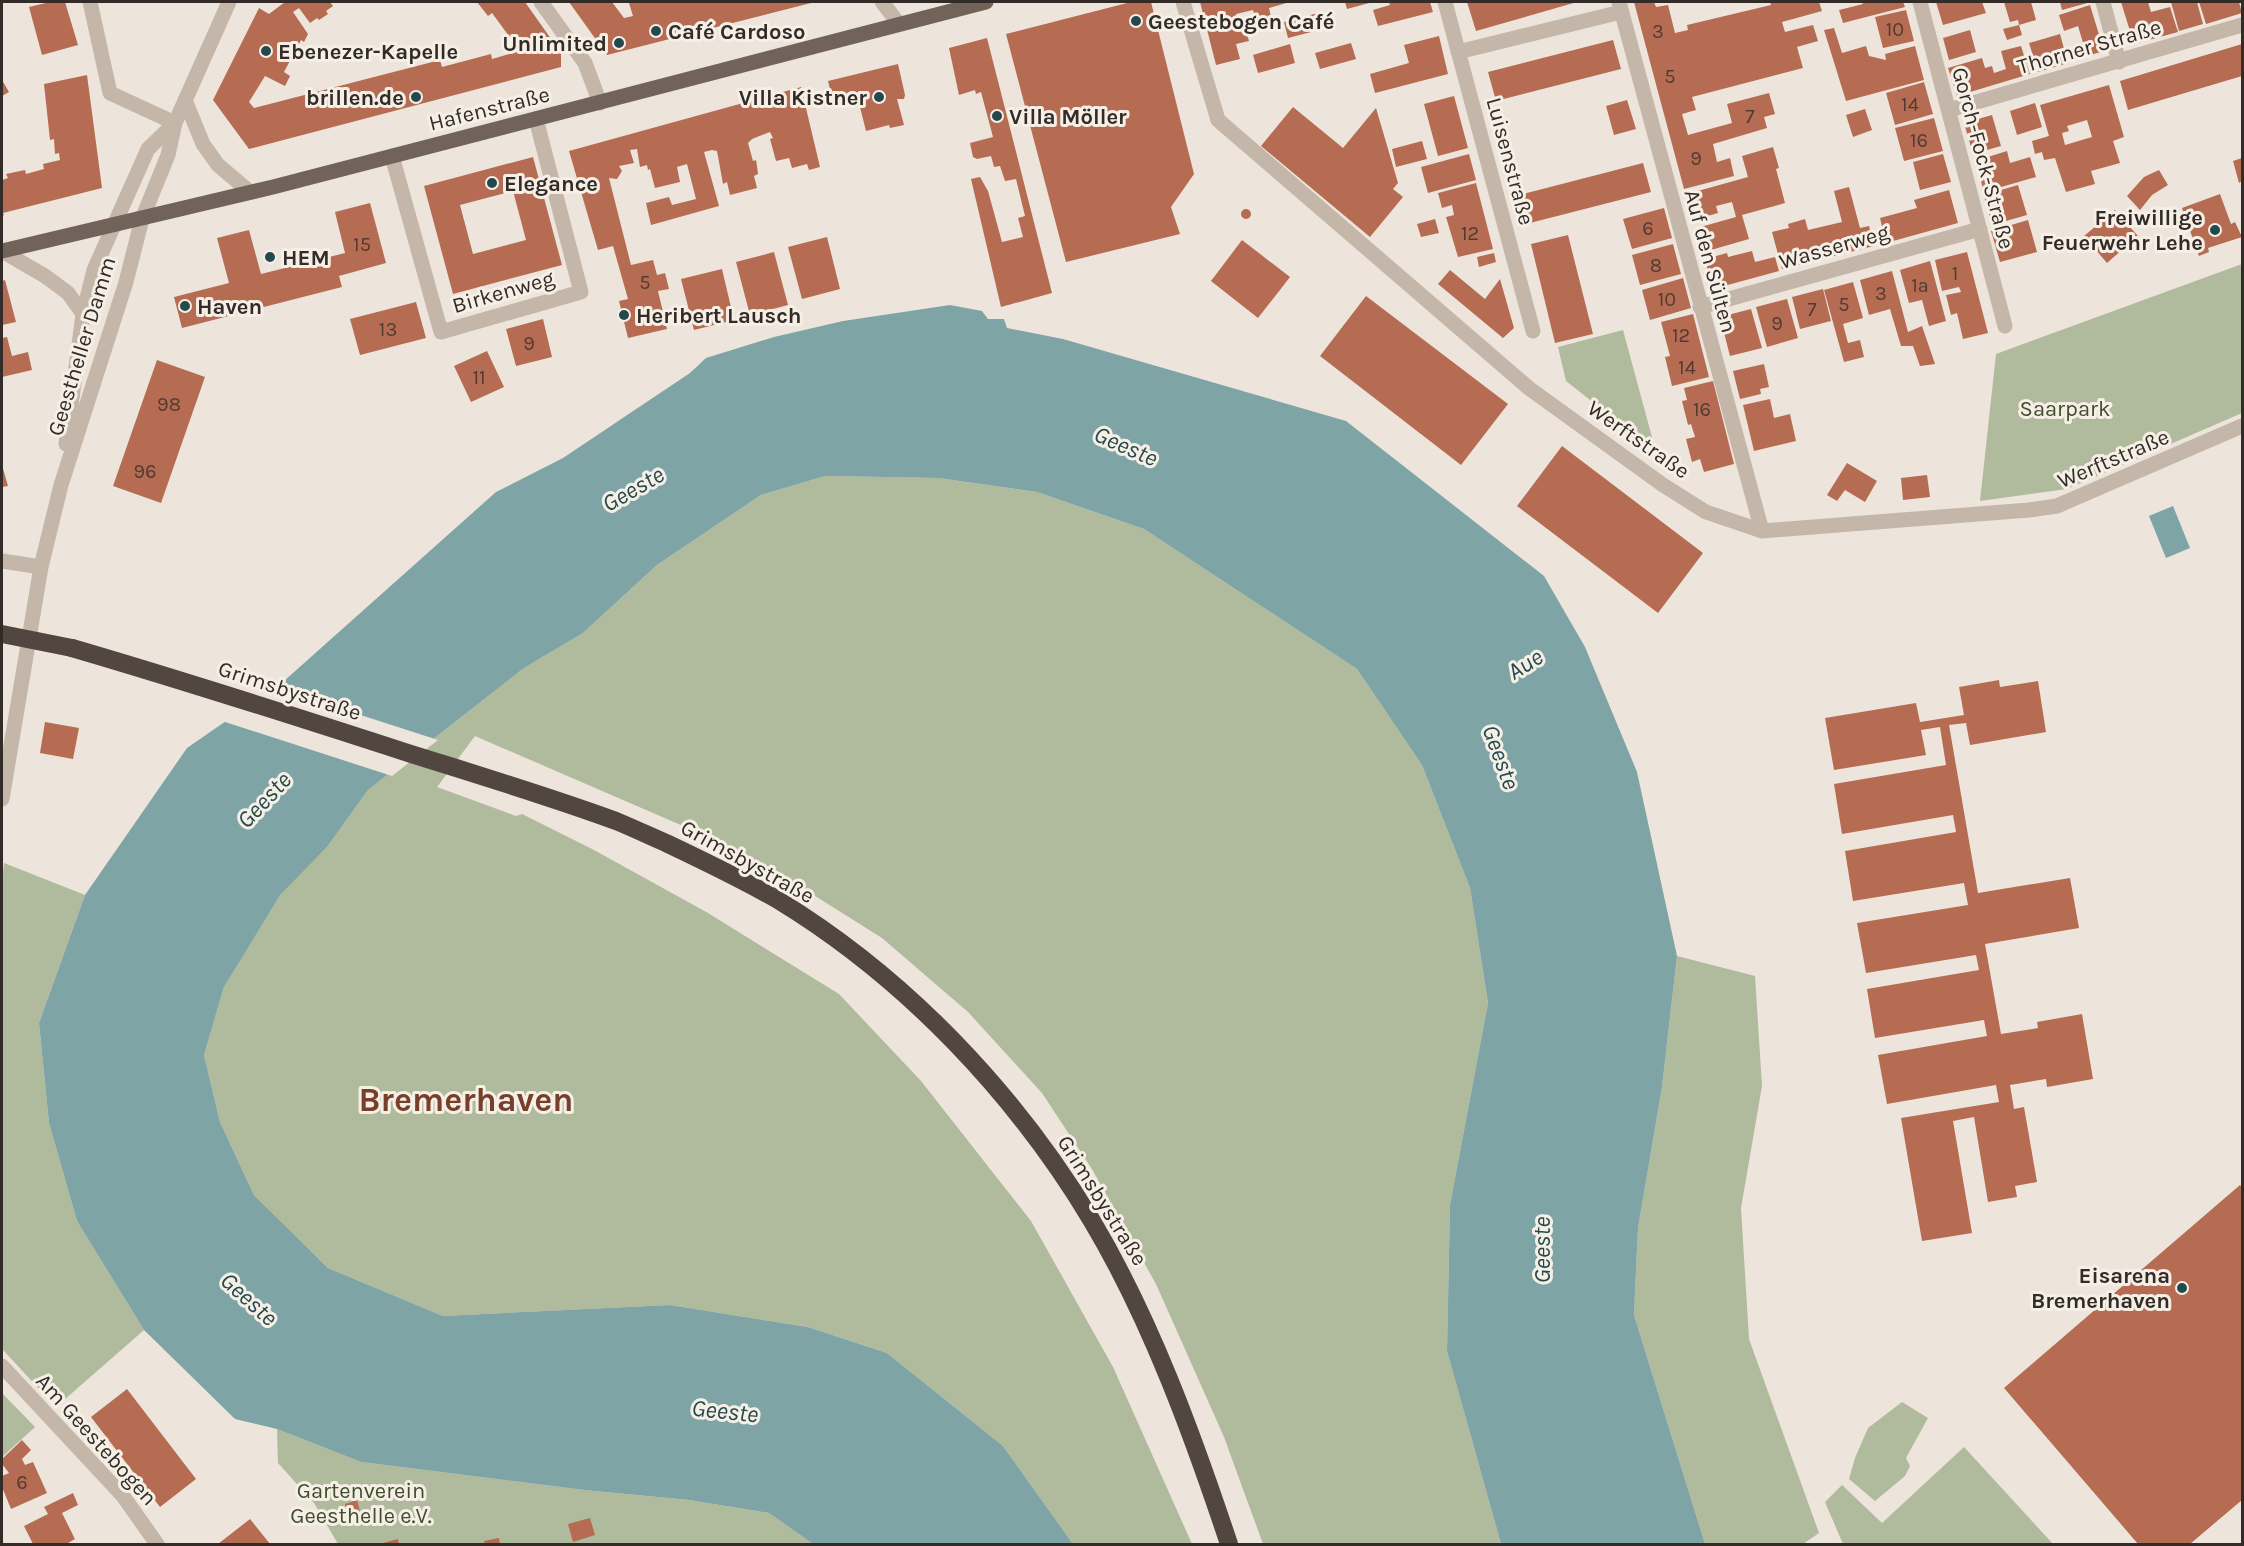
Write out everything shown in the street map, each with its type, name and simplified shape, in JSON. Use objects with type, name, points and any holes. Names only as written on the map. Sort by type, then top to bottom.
[{"type":"highway","name":"Grimsbystraße","points":[[2,633],[72,648],[162,674],[618,822],[703,860],[778,901],[868,965],[909,998],[960,1047],[1011,1105],[1054,1162],[1092,1221],[1128,1286],[1194,1440],[1229,1545]]},
{"type":"main road","name":"Hafenstraße","points":[[2,251],[250,192],[986,2]]},
{"type":"street","points":[[90,2],[110,93],[175,123],[229,2]]},
{"type":"street","points":[[542,2],[585,63],[600,103]]},
{"type":"street","points":[[882,2],[899,24]]},
{"type":"street","name":"Werftstraße","points":[[1183,2],[1218,120],[1530,389],[1663,485],[1706,512],[1762,531],[2057,506],[2242,426]]},
{"type":"street","name":"Luisenstraße","points":[[1445,2],[1533,332]]},
{"type":"street","name":"Gorch-Fock-Straße","points":[[1920,2],[2005,326]]},
{"type":"street","points":[[2103,2],[2119,62]]},
{"type":"street","points":[[1458,52],[1620,7]]},
{"type":"street","name":"Auf den Sülten","points":[[1620,7],[1762,531]]},
{"type":"street","name":"Thorner Straße","points":[[1948,110],[2242,25]]},
{"type":"street","points":[[185,100],[203,144],[218,165],[250,192]]},
{"type":"street","name":"Birkenweg","points":[[392,156],[441,332],[581,292],[536,119]]},
{"type":"street","name":"Geestheller Damm","points":[[2,799],[41,567],[61,485],[126,282],[142,219],[168,155],[175,123]]},
{"type":"street","name":"Geestheller Damm","points":[[61,485],[83,314],[94,270],[112,225],[148,149],[175,123]]},
{"type":"street","name":"Wasserweg","points":[[1700,307],[1980,229]]},
{"type":"street","name":"Geestheller Damm","points":[[2,251],[68,292],[83,314]]},
{"type":"street","points":[[2,561],[41,567]]},
{"type":"street","name":"Am Geestebogen","points":[[2,1366],[123,1496],[157,1545]]},
{"type":"green space","name":"Saarpark","points":[[2242,264],[2242,413],[2067,489],[1980,501],[1996,354]]},
{"type":"green space","points":[[1623,330],[1656,452],[1566,381],[1558,347]]},
{"type":"green space","points":[[825,476],[938,478],[1037,492],[1144,529],[1357,669],[1422,765],[1470,888],[1488,1003],[1450,1205],[1447,1351],[1501,1544],[1263,1544],[1224,1437],[1156,1284],[1092,1169],[1042,1093],[968,1012],[882,938],[734,848],[475,736],[437,787],[516,816],[522,814],[594,850],[708,913],[839,994],[921,1081],[1031,1221],[1113,1367],[1192,1544],[1073,1544],[1003,1446],[887,1353],[808,1327],[670,1305],[443,1316],[328,1268],[254,1195],[220,1122],[204,1055],[224,987],[280,894],[327,847],[368,790],[524,668],[583,633],[657,565],[761,495]]},
{"type":"green space","points":[[4,863],[85,895],[39,1023],[49,1123],[77,1221],[144,1330],[56,1407],[2,1349],[2,883]]},
{"type":"green space","points":[[1677,956],[1755,976],[1762,1086],[1741,1208],[1749,1339],[1819,1533],[1803,1544],[1705,1544],[1634,1315],[1638,1228],[1662,1087]]},
{"type":"green space","points":[[2,1393],[35,1427],[2,1457]]},
{"type":"green space","points":[[1902,1402],[1928,1418],[1906,1458],[1910,1466],[1905,1476],[1875,1501],[1849,1479],[1868,1428]]},
{"type":"green space","name":"Gartenverein Geesthelle e.V.","points":[[277,1429],[361,1462],[584,1490],[689,1500],[769,1513],[813,1544],[338,1544],[314,1503],[278,1463]]},
{"type":"green space","points":[[1964,1447],[2053,1544],[1843,1544],[1825,1502],[1842,1485],[1882,1523]]},
{"type":"water","points":[[950,305],[982,311],[988,319],[1004,319],[1007,328],[1063,339],[1346,421],[1544,576],[1585,647],[1637,772],[1677,956],[1662,1087],[1638,1228],[1634,1315],[1705,1544],[1501,1544],[1447,1351],[1450,1205],[1488,1003],[1470,888],[1422,765],[1357,669],[1144,529],[1037,492],[938,478],[825,476],[761,495],[657,565],[583,633],[524,668],[368,790],[327,847],[280,895],[224,987],[204,1055],[220,1122],[254,1195],[328,1268],[443,1316],[670,1305],[808,1327],[887,1353],[1003,1446],[1073,1544],[813,1544],[769,1513],[689,1500],[584,1490],[361,1462],[277,1429],[235,1419],[144,1330],[77,1221],[49,1123],[39,1023],[85,895],[187,748],[284,681],[496,492],[563,458],[690,373],[706,358],[774,337],[843,321]]},
{"type":"water","points":[[2173,506],[2190,548],[2166,558],[2149,516]]},
{"type":"pier","points":[[271,686],[438,740],[392,776],[222,721]]},
{"type":"building","points":[[50,2],[65,2],[78,45],[42,55],[29,7]]},
{"type":"building","points":[[285,2],[330,2],[333,6],[326,11],[328,14],[310,23],[299,8],[293,12],[308,34],[304,42],[301,40],[284,72],[290,76],[285,86],[265,76],[249,102],[254,108],[440,60],[442,67],[491,54],[492,59],[520,51],[492,13],[488,16],[477,2],[525,2],[561,53],[561,67],[249,149],[213,100],[259,8],[269,14]]},
{"type":"building","points":[[569,2],[612,2],[624,18],[633,16],[629,3],[633,2],[815,2],[607,55]]},
{"type":"building","points":[[1131,2],[1151,2],[1194,174],[1171,207],[1180,234],[1066,262],[1006,34]]},
{"type":"building","points":[[1200,2],[1290,2],[1269,8],[1271,17],[1256,21],[1253,10],[1236,14],[1241,32],[1246,31],[1249,41],[1236,44],[1240,59],[1216,65]]},
{"type":"building","points":[[1345,2],[1373,2],[1347,9]]},
{"type":"building","points":[[1389,2],[1430,2],[1433,12],[1378,26],[1373,10],[1390,5]]},
{"type":"building","points":[[1467,2],[1577,2],[1476,31]]},
{"type":"building","points":[[1634,2],[1654,2],[1656,7],[1668,5],[1675,33],[1688,30],[1687,25],[1771,5],[1770,2],[1819,2],[1822,11],[1782,22],[1785,32],[1813,25],[1818,41],[1797,47],[1803,68],[1692,97],[1696,110],[1682,114],[1688,135],[1732,123],[1727,104],[1769,93],[1775,114],[1764,117],[1767,128],[1713,144],[1717,162],[1730,158],[1734,176],[1684,189]]},
{"type":"building","points":[[1862,2],[1903,2],[1905,7],[1843,23],[1839,10],[1863,4]]},
{"type":"building","points":[[1936,2],[1982,2],[1986,13],[1943,25]]},
{"type":"building","points":[[2004,2],[2031,2],[2036,20],[2019,25],[2018,20],[2010,22]]},
{"type":"building","points":[[2060,2],[2091,2],[2062,10]]},
{"type":"building","points":[[2121,2],[2148,2],[2151,12],[2170,7],[2178,32],[2134,44]]},
{"type":"building","points":[[2171,2],[2197,2],[2203,24],[2179,31]]},
{"type":"building","points":[[2199,2],[2239,2],[2242,13],[2206,24]]},
{"type":"building","points":[[2090,5],[2104,51],[2087,56],[2078,26],[2064,31],[2059,15]]},
{"type":"building","points":[[1906,10],[1914,41],[1883,48],[1875,17]]},
{"type":"building","points":[[1318,13],[1323,29],[1288,38],[1284,22]]},
{"type":"building","points":[[2019,25],[2022,35],[2007,40],[2003,29]]},
{"type":"building","points":[[1834,28],[1842,53],[1866,46],[1869,56],[1886,60],[1885,54],[1915,46],[1924,80],[1846,101],[1824,30]]},
{"type":"building","points":[[1970,30],[1976,52],[1949,60],[1943,38]]},
{"type":"building","points":[[2060,34],[2068,63],[2038,72],[2029,43]]},
{"type":"building","points":[[1439,36],[1448,74],[1375,93],[1370,74],[1409,63],[1404,45]]},
{"type":"building","points":[[987,38],[1052,293],[1001,307],[971,179],[980,177],[988,191],[1002,242],[1023,237],[1018,218],[1025,216],[1016,179],[1005,181],[1000,166],[994,167],[991,156],[977,159],[973,157],[970,143],[993,137],[981,92],[976,94],[975,90],[959,95],[949,48]]},
{"type":"building","points":[[1613,40],[1621,69],[1496,101],[1488,72]]},
{"type":"building","points":[[1351,43],[1356,59],[1320,69],[1315,53]]},
{"type":"building","points":[[1290,44],[1295,63],[1258,73],[1253,55]]},
{"type":"building","points":[[2242,44],[2242,76],[2128,110],[2120,81]]},
{"type":"building","points":[[2021,46],[2030,74],[1957,96],[1948,68],[1982,58],[1985,68],[1992,66],[1994,73],[2006,69],[2001,51]]},
{"type":"building","name":"Villa Kistner","points":[[898,64],[905,95],[904,99],[897,99],[904,125],[890,128],[889,125],[866,131],[860,107],[857,107],[854,95],[833,101],[828,81]]},
{"type":"building","points":[[87,75],[102,188],[3,213],[2,216],[2,180],[8,178],[6,174],[25,170],[26,174],[44,169],[43,164],[60,160],[59,153],[55,154],[54,139],[50,140],[44,84]]},
{"type":"building","points":[[2,80],[9,92],[2,96]]},
{"type":"building","points":[[1924,82],[1933,114],[1895,125],[1886,93]]},
{"type":"building","points":[[2109,85],[2124,137],[2113,141],[2120,163],[2091,171],[2095,184],[2066,192],[2055,158],[2044,160],[2042,152],[2035,154],[2032,141],[2049,136],[2040,105]],"holes":[[[2087,120],[2092,137],[2065,145],[2062,133],[2069,131],[2067,126]]]},
{"type":"building","points":[[801,87],[820,167],[809,170],[807,164],[792,168],[789,158],[776,161],[770,132],[748,143],[753,161],[756,160],[758,174],[754,176],[757,188],[730,195],[727,182],[723,184],[717,151],[704,152],[719,206],[651,225],[646,203],[669,197],[672,205],[696,199],[687,164],[677,167],[680,182],[655,188],[650,169],[648,170],[647,165],[640,167],[637,149],[630,150],[634,163],[619,166],[622,171],[617,179],[609,178],[631,265],[653,260],[657,275],[665,273],[669,289],[658,291],[667,329],[628,338],[619,301],[628,299],[613,246],[598,250],[569,151]]},
{"type":"building","points":[[1454,96],[1468,148],[1438,156],[1424,104]]},
{"type":"building","points":[[1627,100],[1636,129],[1614,135],[1606,106]]},
{"type":"building","points":[[2035,103],[2042,127],[2017,135],[2010,111]]},
{"type":"building","points":[[1293,107],[1343,148],[1376,108],[1398,183],[1393,189],[1403,197],[1370,237],[1261,146]]},
{"type":"building","points":[[1865,109],[1872,130],[1853,137],[1846,115]]},
{"type":"building","points":[[1992,115],[2001,146],[1973,154],[1964,123]]},
{"type":"building","points":[[1934,118],[1943,151],[1904,161],[1895,128]]},
{"type":"building","points":[[1422,141],[1427,159],[1396,167],[1392,149]]},
{"type":"building","points":[[1773,147],[1785,203],[1742,215],[1749,239],[1704,252],[1697,228],[1736,217],[1732,202],[1716,206],[1718,213],[1694,220],[1687,194],[1748,177],[1742,156]]},
{"type":"building","points":[[2007,151],[2010,163],[2030,157],[2036,177],[1984,192],[1975,161]]},
{"type":"building","points":[[1469,154],[1476,180],[1428,193],[1421,167]]},
{"type":"building","points":[[1943,154],[1951,182],[1920,190],[1913,162]]},
{"type":"building","points":[[533,157],[562,265],[453,294],[424,186]],"holes":[[[513,191],[526,240],[473,254],[460,205]]]},
{"type":"building","points":[[2242,158],[2242,181],[2239,183],[2233,161]]},
{"type":"building","points":[[1643,163],[1651,192],[1526,224],[1519,195]]},
{"type":"building","points":[[2159,170],[2168,185],[2152,195],[2140,210],[2127,196],[2144,177]]},
{"type":"building","points":[[1476,183],[1493,249],[1458,257],[1446,217],[1454,215],[1452,205],[1442,208],[1438,193]]},
{"type":"building","points":[[2018,185],[2027,215],[1992,225],[1984,195]]},
{"type":"building","points":[[1849,187],[1860,228],[1869,226],[1874,246],[1782,269],[1772,232],[1789,228],[1788,224],[1805,219],[1808,230],[1842,222],[1834,191]]},
{"type":"building","points":[[1949,190],[1958,223],[1886,243],[1880,218],[1917,208],[1914,200]]},
{"type":"building","name":"Freiwillige Feuerwehr Lehe","points":[[2220,194],[2231,224],[2235,222],[2242,237],[2208,248],[2209,252],[2199,256],[2182,208]]},
{"type":"building","points":[[370,203],[386,263],[339,276],[342,287],[182,328],[174,297],[229,283],[217,238],[249,230],[261,274],[345,253],[335,212]]},
{"type":"building","points":[[1664,208],[1672,238],[1632,249],[1623,219]]},
{"type":"building","points":[[1246,209],[1251,214],[1246,219],[1241,214]]},
{"type":"building","points":[[2115,210],[2138,236],[2107,263],[2084,236]]},
{"type":"building","points":[[1435,219],[1439,233],[1421,237],[1417,224]]},
{"type":"building","points":[[2028,220],[2037,252],[2000,262],[1991,231]]},
{"type":"building","points":[[1568,235],[1593,334],[1555,343],[1531,244]]},
{"type":"building","points":[[827,237],[840,289],[802,299],[788,247]]},
{"type":"building","points":[[1242,240],[1290,277],[1258,318],[1211,281]]},
{"type":"building","points":[[1673,244],[1681,274],[1640,285],[1632,255]]},
{"type":"building","points":[[1752,251],[1755,262],[1775,257],[1779,271],[1713,289],[1705,259],[1727,253],[1728,257]]},
{"type":"building","points":[[774,252],[788,305],[750,315],[736,262]]},
{"type":"building","points":[[1967,252],[1988,333],[1963,339],[1957,313],[1951,315],[1946,295],[1961,292],[1959,287],[1942,291],[1935,260]]},
{"type":"building","points":[[1494,253],[1496,262],[1479,267],[1477,257]]},
{"type":"building","points":[[1930,261],[1946,321],[1929,326],[1922,300],[1909,303],[1900,270]]},
{"type":"building","points":[[722,269],[734,320],[694,330],[681,279]]},
{"type":"building","points":[[1450,270],[1485,299],[1500,279],[1514,328],[1503,338],[1438,284]]},
{"type":"building","points":[[1892,271],[1908,332],[1922,326],[1935,364],[1920,366],[1913,346],[1901,346],[1890,309],[1869,315],[1860,280]]},
{"type":"building","points":[[1683,278],[1691,308],[1650,320],[1642,290]]},
{"type":"building","points":[[5,280],[16,322],[2,325],[2,281]]},
{"type":"building","points":[[1853,282],[1863,318],[1843,324],[1848,343],[1860,340],[1864,357],[1844,362],[1824,290]]},
{"type":"building","points":[[1823,289],[1831,321],[1800,329],[1792,297]]},
{"type":"building","points":[[1366,296],[1508,404],[1461,465],[1320,356]]},
{"type":"building","points":[[1787,299],[1798,338],[1767,347],[1756,307]]},
{"type":"building","points":[[416,302],[426,338],[360,355],[350,319]]},
{"type":"building","points":[[1751,309],[1762,348],[1730,356],[1720,317]]},
{"type":"building","points":[[1693,314],[1709,377],[1672,386],[1665,357],[1670,356],[1661,322]]},
{"type":"building","points":[[543,319],[552,357],[516,366],[506,329]]},
{"type":"building","points":[[7,337],[12,356],[28,352],[32,370],[2,377],[2,338]]},
{"type":"building","points":[[487,351],[504,387],[471,402],[454,366]]},
{"type":"building","points":[[157,360],[205,377],[161,503],[113,486]]},
{"type":"building","points":[[1764,364],[1769,387],[1760,389],[1761,394],[1740,399],[1733,371]]},
{"type":"building","points":[[1713,381],[1734,464],[1704,472],[1700,459],[1692,462],[1686,439],[1695,437],[1691,424],[1688,425],[1682,401],[1687,400],[1684,388]]},
{"type":"building","points":[[1770,399],[1774,418],[1790,414],[1796,441],[1754,451],[1743,405]]},
{"type":"building","points":[[1562,446],[1703,553],[1658,613],[1517,506]]},
{"type":"building","points":[[1847,463],[1877,481],[1865,502],[1845,490],[1837,501],[1827,495]]},
{"type":"building","points":[[2,465],[8,486],[2,487]]},
{"type":"building","points":[[1927,475],[1930,497],[1903,500],[1901,478]]},
{"type":"building","points":[[1999,680],[2000,687],[2038,681],[2046,732],[1970,745],[1966,723],[1949,725],[1978,893],[2070,878],[2079,928],[1985,944],[2001,1034],[2038,1028],[2037,1022],[2082,1014],[2093,1079],[2047,1087],[2046,1079],[2010,1085],[2014,1109],[2024,1107],[2037,1182],[2015,1186],[2017,1197],[1988,1202],[1974,1117],[1953,1121],[1972,1233],[1922,1241],[1901,1118],[1999,1102],[1996,1085],[1887,1104],[1878,1055],[1987,1036],[1984,1020],[1875,1038],[1867,989],[1979,970],[1976,955],[1866,973],[1857,923],[1968,905],[1964,883],[1853,901],[1845,851],[1956,832],[1953,815],[1842,834],[1834,784],[1946,765],[1940,727],[1921,730],[1926,755],[1834,770],[1825,718],[1916,703],[1920,722],[1964,715],[1959,687]]},
{"type":"building","points":[[45,722],[79,728],[73,759],[40,753]]},
{"type":"building","name":"Eisarena Bremerhaven","points":[[2240,1185],[2242,1188],[2242,1500],[2190,1544],[2138,1544],[2004,1388]]},
{"type":"building","points":[[127,1389],[196,1479],[160,1507],[91,1417]]},
{"type":"building","points":[[22,1440],[31,1450],[22,1459],[25,1465],[33,1462],[47,1493],[11,1509],[2,1487],[2,1476],[9,1473],[2,1464],[2,1459]]},
{"type":"building","points":[[73,1493],[78,1505],[62,1513],[75,1539],[68,1544],[33,1544],[24,1526],[48,1514],[44,1507]]},
{"type":"building","points":[[357,1500],[362,1520],[351,1523],[345,1504]]},
{"type":"building","points":[[590,1518],[595,1535],[573,1542],[568,1524]]},
{"type":"building","points":[[250,1519],[270,1544],[218,1544]]},
{"type":"building","points":[[499,1538],[500,1544],[485,1544],[484,1541]]},
{"type":"building","points":[[398,1539],[399,1544],[379,1544]]},
{"type":"place","name":"Geestebogen Café","points":[[1136,21]]},
{"type":"place","name":"Café Cardoso","points":[[656,31]]},
{"type":"place","name":"Unlimited","points":[[619,43]]},
{"type":"place","name":"Ebenezer-Kapelle","points":[[266,51]]},
{"type":"place","name":"brillen.de","points":[[416,97]]},
{"type":"place","name":"Villa Kistner","points":[[879,97]]},
{"type":"place","name":"Villa Möller","points":[[997,116]]},
{"type":"place","name":"Elegance","points":[[492,183]]},
{"type":"place","name":"Freiwillige Feuerwehr Lehe","points":[[2215,230]]},
{"type":"place","name":"HEM","points":[[270,257]]},
{"type":"place","name":"Haven","points":[[185,306]]},
{"type":"place","name":"Heribert Lausch","points":[[624,315]]},
{"type":"place","name":"Eisarena Bremerhaven","points":[[2182,1288]]},
{"type":"district","name":"Bremerhaven","points":[[466,1099]]},
{"type":"water label","name":"Geeste","points":[[1126,446]]},
{"type":"water label","name":"Geeste","points":[[633,489]]},
{"type":"water label","name":"Aue","points":[[1525,664]]},
{"type":"water label","name":"Geeste","points":[[1501,757]]},
{"type":"water label","name":"Geeste","points":[[264,800]]},
{"type":"water label","name":"Geeste","points":[[1542,1250]]},
{"type":"water label","name":"Geeste","points":[[249,1299]]},
{"type":"water label","name":"Geeste","points":[[725,1411]]}]
